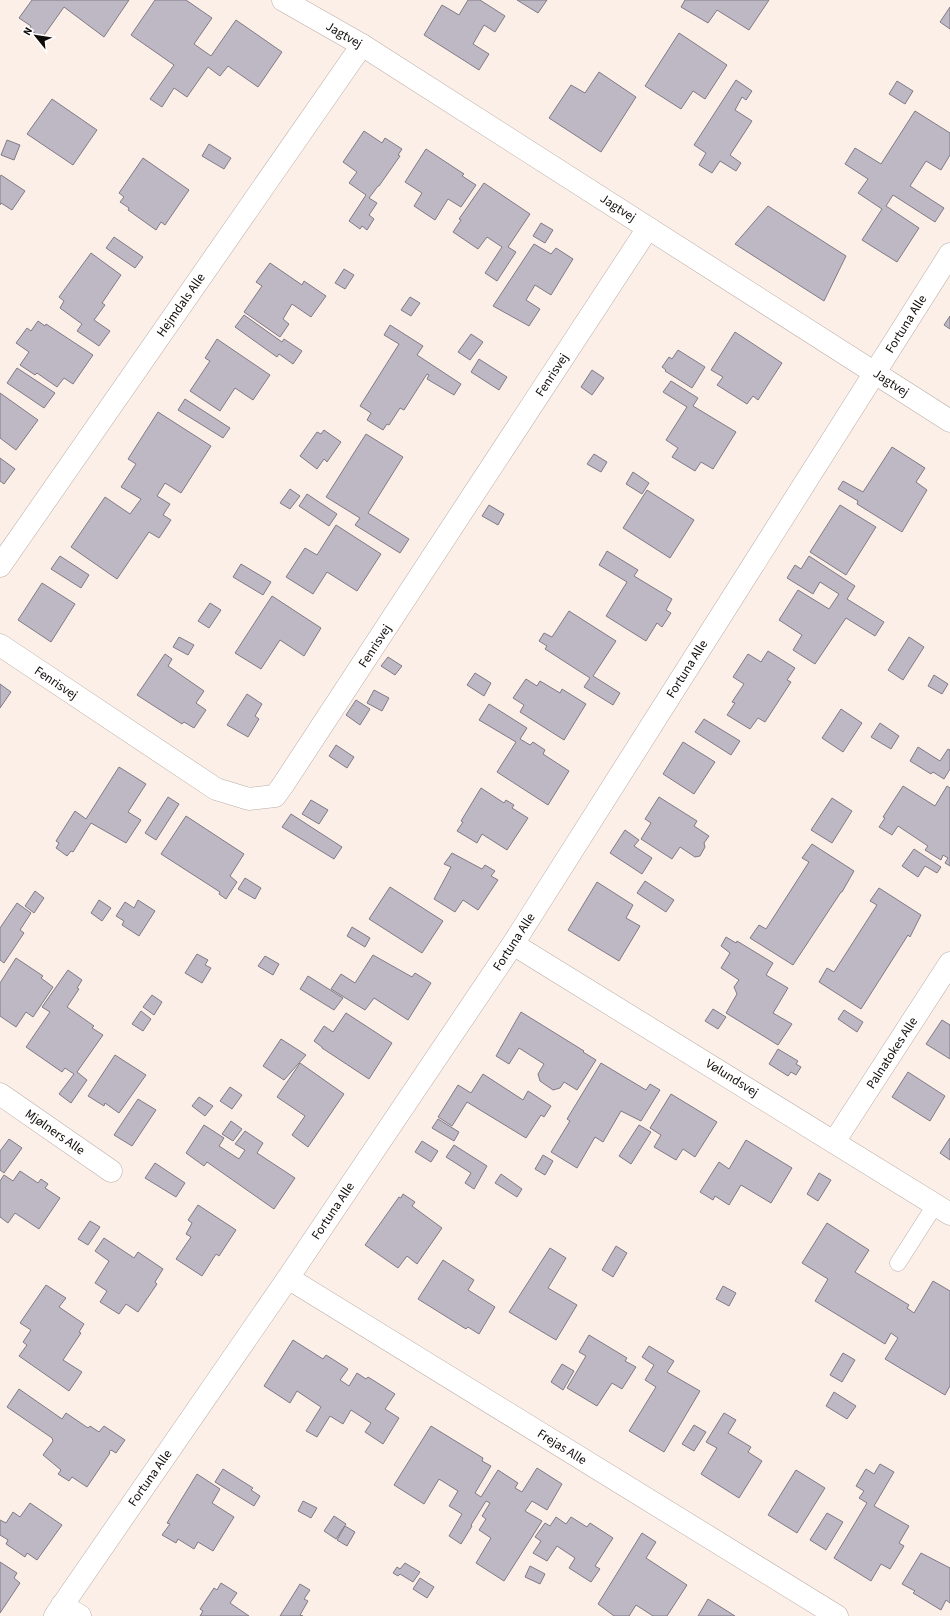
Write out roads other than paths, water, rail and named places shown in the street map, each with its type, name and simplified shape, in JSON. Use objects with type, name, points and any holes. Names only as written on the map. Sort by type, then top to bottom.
[{"type":"street","name":"Jagtvej","points":[[283,0],[362,45],[950,421]]},
{"type":"street","name":"Hejmdals Alle","points":[[0,566],[362,45]]},
{"type":"street","name":"Fenrisvej","points":[[0,645],[216,789],[249,799],[275,796],[288,779],[648,228]]},
{"type":"street","name":"Fortuna Alle","points":[[66,1612],[288,1278],[514,944],[950,254]]},
{"type":"street","name":"Vølundsvej","points":[[514,944],[943,1209]]},
{"type":"street","name":"Palnatokes Alle","points":[[834,1142],[950,964]]},
{"type":"street","name":"Mjølners Alle","points":[[0,1094],[111,1171]]},
{"type":"street","name":"Frejas Alle","points":[[288,1278],[837,1616]]},
{"type":"lane","points":[[898,1263],[943,1209]]}]
